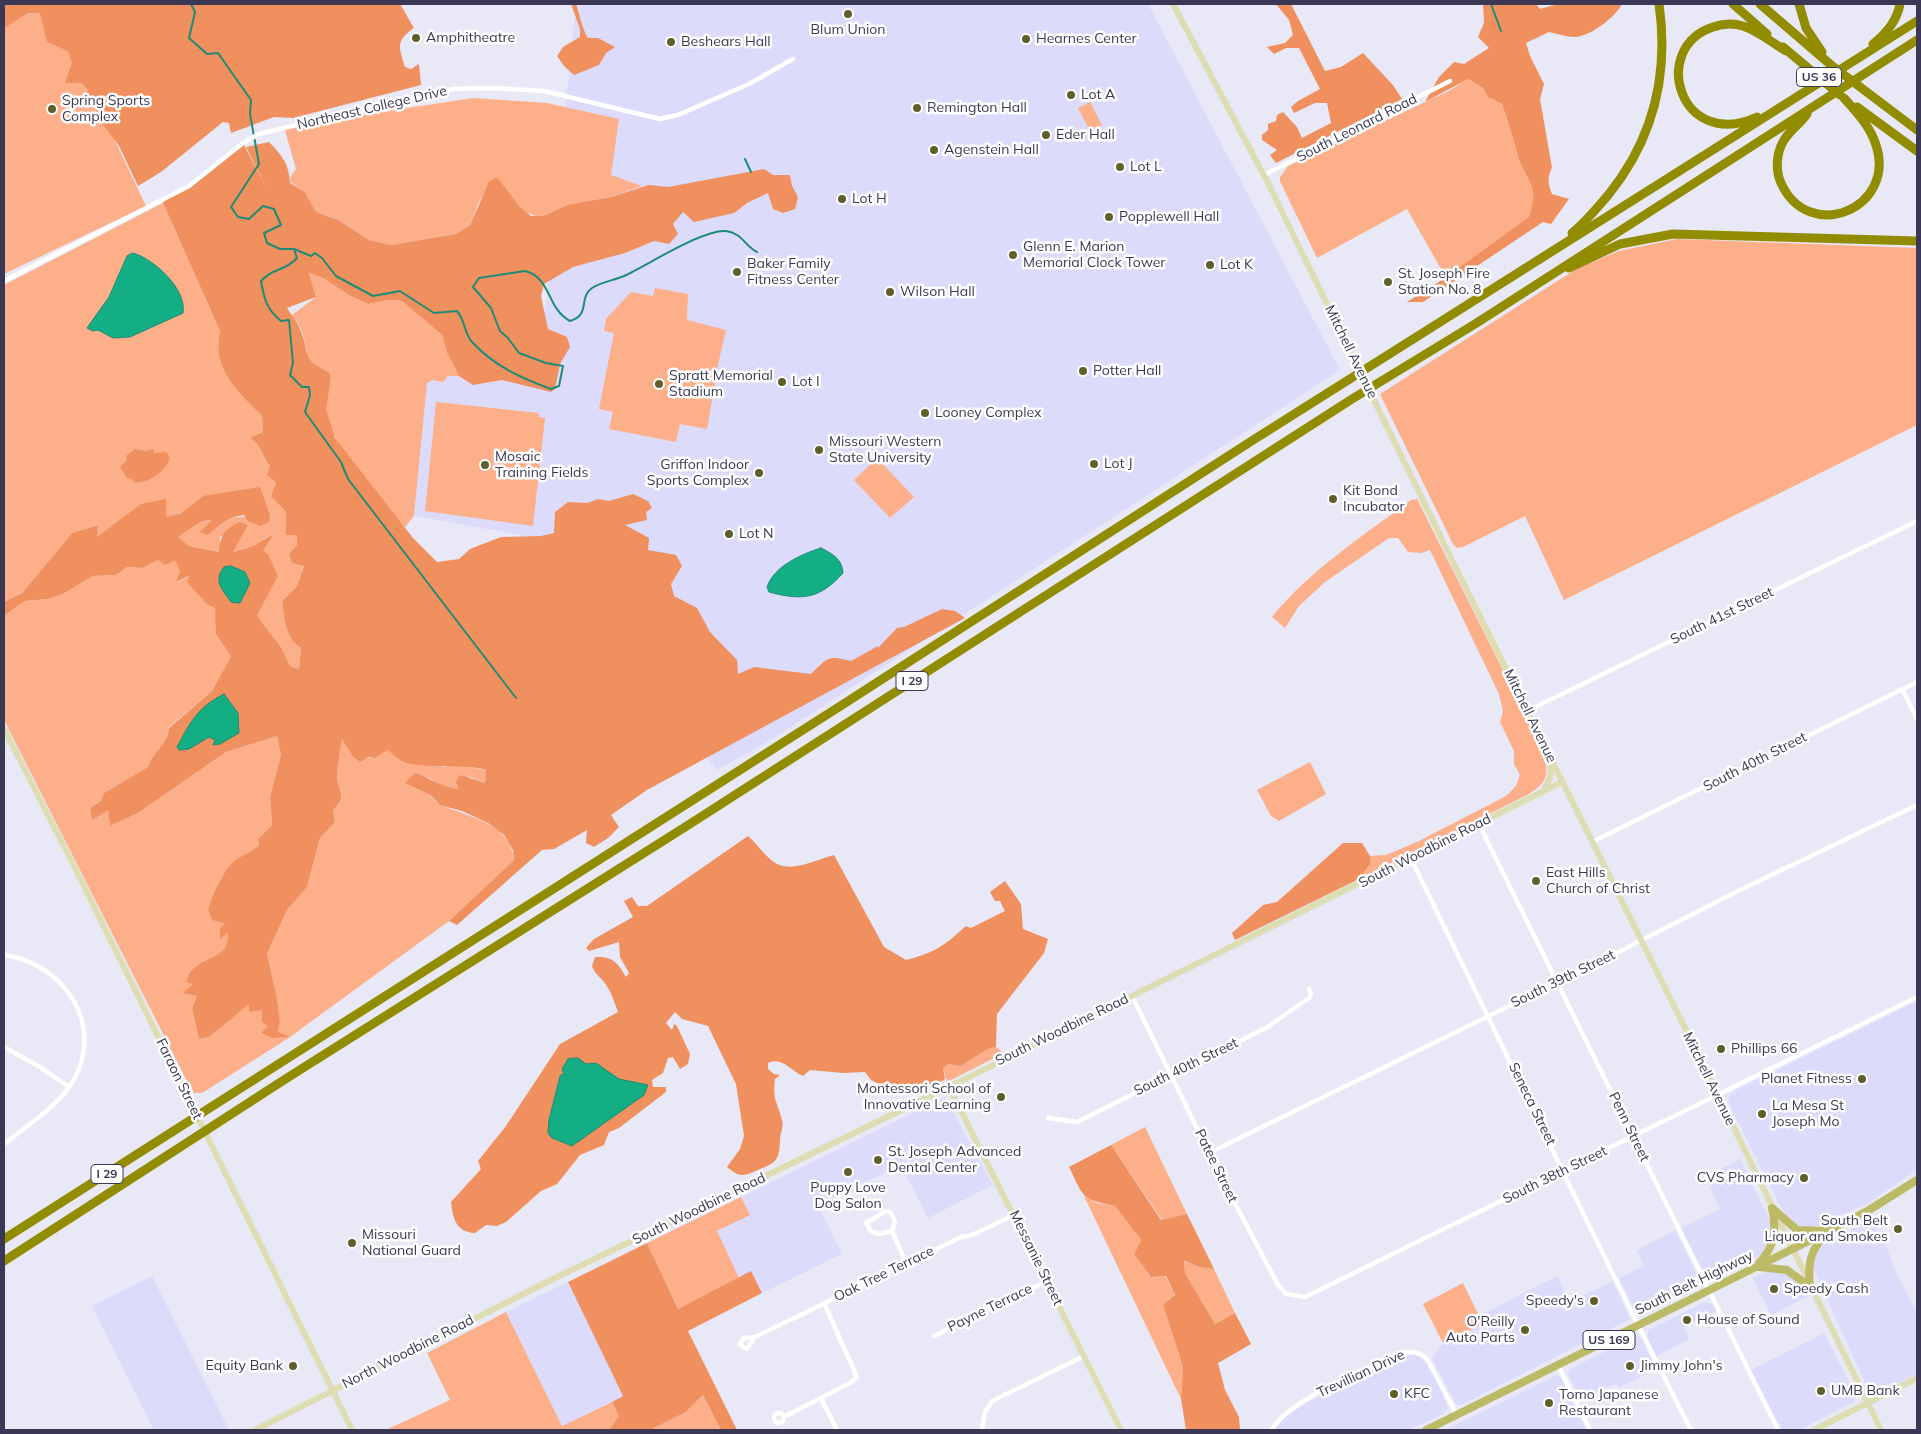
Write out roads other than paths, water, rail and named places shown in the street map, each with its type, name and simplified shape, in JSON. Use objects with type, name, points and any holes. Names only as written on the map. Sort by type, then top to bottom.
[{"type":"highway","points":[[1502,282],[1580,227],[1628,168],[1646,134],[1659,92],[1663,23],[1659,4]]},
{"type":"highway","name":"US 36","points":[[1733,4],[1786,51],[1844,98],[1917,151]]},
{"type":"highway","name":"US 36","points":[[1760,4],[1831,65],[1913,125],[1917,130]]},
{"type":"highway","points":[[1799,4],[1806,28],[1831,65]]},
{"type":"highway","points":[[1859,59],[1865,49],[1888,31],[1894,22],[1900,4]]},
{"type":"highway","name":"I 29","points":[[4,1239],[1502,282],[1917,21]]},
{"type":"highway","points":[[1786,51],[1743,26],[1724,24],[1708,29],[1693,39],[1683,53],[1678,70],[1680,88],[1694,112],[1701,118],[1718,124],[1735,125],[1746,122],[1793,99]]},
{"type":"highway","name":"I 29","points":[[4,1262],[287,1078],[682,829],[1352,399],[1917,40]]},
{"type":"highway","points":[[1896,52],[1917,46]]},
{"type":"highway","points":[[1812,107],[1786,136],[1781,147],[1778,158],[1780,180],[1790,198],[1804,210],[1822,215],[1842,214],[1859,205],[1866,198],[1876,182],[1879,165],[1877,147],[1869,129],[1844,98]]},
{"type":"highway","points":[[1524,291],[1620,244],[1660,236],[1690,234],[1917,241]]},
{"type":"main road","name":"South Belt Highway","points":[[1426,1430],[1792,1250],[1869,1210],[1917,1180]]},
{"type":"main road","points":[[1772,1208],[1797,1230],[1806,1232],[1829,1231]]},
{"type":"main road","points":[[1755,1268],[1768,1253],[1775,1239],[1775,1223],[1772,1208]]},
{"type":"main road","points":[[1810,1287],[1809,1261],[1812,1252],[1829,1231]]},
{"type":"main road","points":[[1755,1268],[1780,1268],[1787,1270],[1810,1287]]},
{"type":"street","name":"Mitchell Avenue","points":[[1174,4],[1264,175],[1718,1096],[1880,1430]]},
{"type":"street","name":"Northeast College Drive","points":[[4,281],[189,186],[233,151],[259,134],[280,128],[426,94],[454,89],[493,88],[544,91],[660,119],[678,115],[755,82],[793,59]]},
{"type":"street","name":"South Leonard Road","points":[[1264,175],[1450,81]]},
{"type":"street","name":"South 41st Street","points":[[1527,711],[1917,521]]},
{"type":"street","name":"South 40th Street","points":[[1592,842],[1917,682]]},
{"type":"street","points":[[1902,689],[1917,720]]},
{"type":"street","name":"Faraon Street","points":[[4,729],[352,1430]]},
{"type":"street","points":[[1543,792],[1550,778],[1550,758]]},
{"type":"street","name":"South Woodbine Road","points":[[561,1276],[949,1087],[1562,782]]},
{"type":"street","name":"South 39th Street","points":[[1209,1153],[1558,983],[1736,892],[1917,805]]},
{"type":"street","name":"Penn Street","points":[[1479,824],[1778,1430]]},
{"type":"street","name":"Seneca Street","points":[[1411,858],[1564,1171],[1637,1326],[1690,1430]]},
{"type":"street","points":[[4,955],[34,963],[48,970],[61,982],[73,1000],[79,1015],[84,1043],[82,1059],[69,1087],[59,1098],[4,1144]]},
{"type":"street","name":"South 40th Street","points":[[1048,1118],[1077,1122],[1266,1028],[1309,998],[1308,988]]},
{"type":"street","name":"Patee Street","points":[[1132,996],[1209,1153],[1281,1290],[1291,1296],[1305,1297],[1327,1287]]},
{"type":"street","name":"South 38th Street","points":[[1327,1287],[1917,997]]},
{"type":"street","points":[[4,1047],[40,1066],[69,1087]]},
{"type":"street","name":"Messanie Street","points":[[949,1087],[1121,1430]]},
{"type":"street","points":[[892,1231],[874,1233],[866,1223],[880,1214],[890,1212],[895,1221],[892,1231],[906,1264]]},
{"type":"street","name":"Oak Tree Terrace","points":[[755,1337],[825,1305],[861,1284],[961,1237],[972,1235],[1014,1215]]},
{"type":"street","name":"North Woodbine Road","points":[[255,1430],[561,1276]]},
{"type":"street","name":"Payne Terrace","points":[[934,1336],[1047,1281]]},
{"type":"street","points":[[784,1417],[857,1377],[825,1305]]},
{"type":"street","name":"Trevillian Drive","points":[[1272,1430],[1280,1419],[1306,1398],[1397,1354],[1411,1351],[1423,1355],[1427,1359],[1457,1415]]},
{"type":"street","points":[[982,1430],[985,1412],[992,1400],[1084,1356]]},
{"type":"street","points":[[1558,1364],[1590,1430]]},
{"type":"street","points":[[1814,1430],[1917,1378]]},
{"type":"street","points":[[821,1398],[837,1430]]},
{"type":"waterway","points":[[191,4],[195,12],[189,38],[207,54],[218,53],[251,100],[250,114],[259,164],[231,207],[238,217],[249,219],[263,206],[274,209],[281,225],[264,233],[267,243],[280,249],[294,249],[297,258],[292,263],[271,273],[261,281],[265,299],[272,313],[281,321],[289,320],[293,363],[290,375],[302,387],[309,387],[310,395],[305,412],[341,462],[348,479],[516,698]]},
{"type":"waterway","points":[[1491,4],[1501,31]]},
{"type":"waterway","points":[[745,159],[751,172]]},
{"type":"waterway","points":[[294,249],[311,256],[315,253],[322,258],[336,276],[373,296],[400,291],[434,313],[457,311],[462,318],[469,338],[489,358],[519,376],[551,389],[559,386],[563,366],[546,363],[519,353],[500,331],[491,308],[473,287],[479,278],[525,271],[534,275],[545,286],[557,309],[570,321],[580,315],[588,292],[592,288],[624,276],[690,241],[716,232],[726,231],[736,234],[757,252]]},
{"type":"place","name":"Blum Union","points":[[848,14]]},
{"type":"place","name":"Amphitheatre","points":[[416,38]]},
{"type":"place","name":"Hearnes Center","points":[[1026,39]]},
{"type":"place","name":"Beshears Hall","points":[[671,42]]},
{"type":"place","name":"Lot A","points":[[1071,95]]},
{"type":"place","name":"Remington Hall","points":[[917,108]]},
{"type":"place","name":"Spring Sports Complex","points":[[52,109]]},
{"type":"place","name":"Eder Hall","points":[[1046,135]]},
{"type":"place","name":"Agenstein Hall","points":[[934,150]]},
{"type":"place","name":"Lot L","points":[[1120,167]]},
{"type":"place","name":"Lot H","points":[[842,199]]},
{"type":"place","name":"Popplewell Hall","points":[[1109,217]]},
{"type":"place","name":"Glenn E. Marion Memorial Clock Tower","points":[[1013,255]]},
{"type":"place","name":"Lot K","points":[[1210,265]]},
{"type":"place","name":"Baker Family Fitness Center","points":[[737,272]]},
{"type":"place","name":"St. Joseph Fire Station No. 8","points":[[1388,282]]},
{"type":"place","name":"Wilson Hall","points":[[890,292]]},
{"type":"place","name":"Potter Hall","points":[[1083,371]]},
{"type":"place","name":"Lot I","points":[[782,382]]},
{"type":"place","name":"Spratt Memorial Stadium","points":[[659,384]]},
{"type":"place","name":"Looney Complex","points":[[925,413]]},
{"type":"place","name":"Missouri Western State University","points":[[819,450]]},
{"type":"place","name":"Lot J","points":[[1094,464]]},
{"type":"place","name":"Mosaic Training Fields","points":[[485,465]]},
{"type":"place","name":"Griffon Indoor Sports Complex","points":[[759,473]]},
{"type":"place","name":"Kit Bond Incubator","points":[[1333,499]]},
{"type":"place","name":"Lot N","points":[[729,534]]},
{"type":"place","name":"East Hills Church of Christ","points":[[1536,881]]},
{"type":"place","name":"Phillips 66","points":[[1721,1049]]},
{"type":"place","name":"Planet Fitness","points":[[1862,1079]]},
{"type":"place","name":"Montessori School of Innovative Learning","points":[[1001,1097]]},
{"type":"place","name":"La Mesa St Joseph Mo","points":[[1762,1114]]},
{"type":"place","name":"St. Joseph Advanced Dental Center","points":[[878,1160]]},
{"type":"place","name":"Puppy Love Dog Salon","points":[[848,1172]]},
{"type":"place","name":"CVS Pharmacy","points":[[1804,1178]]},
{"type":"place","name":"South Belt Liquor and Smokes","points":[[1898,1229]]},
{"type":"place","name":"Missouri National Guard","points":[[352,1243]]},
{"type":"place","name":"Speedy Cash","points":[[1774,1289]]},
{"type":"place","name":"Speedy's","points":[[1594,1301]]},
{"type":"place","name":"House of Sound","points":[[1687,1320]]},
{"type":"place","name":"O'Reilly Auto Parts","points":[[1525,1330]]},
{"type":"place","name":"Equity Bank","points":[[293,1366]]},
{"type":"place","name":"Jimmy John's","points":[[1630,1366]]},
{"type":"place","name":"UMB Bank","points":[[1821,1391]]},
{"type":"place","name":"KFC","points":[[1394,1394]]},
{"type":"place","name":"Tomo Japanese Restaurant","points":[[1549,1403]]}]
